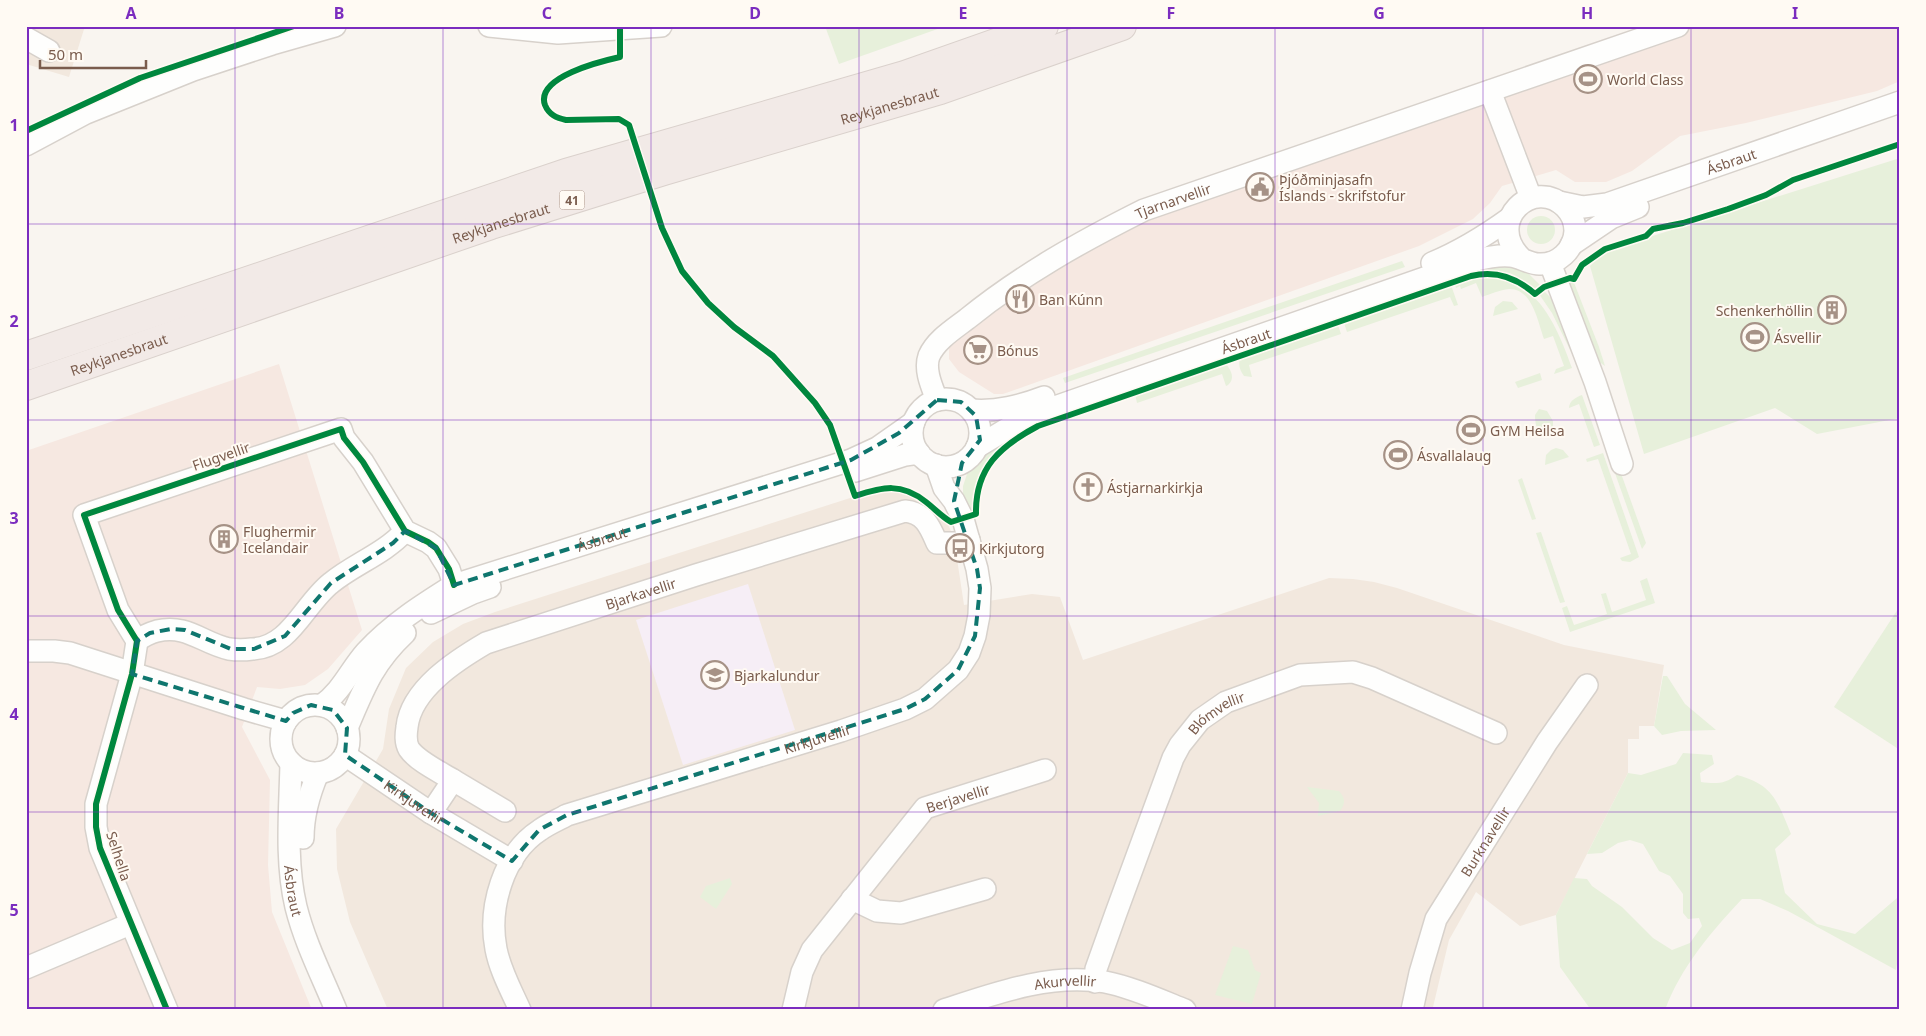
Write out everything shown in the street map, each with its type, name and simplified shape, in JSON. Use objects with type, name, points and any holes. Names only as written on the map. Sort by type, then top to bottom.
[{"type":"highway","name":"Reykjanesbraut","points":[[26,356],[180,302],[566,173],[905,75],[1044,26]]},
{"type":"highway","name":"Reykjanesbraut","points":[[26,386],[491,225],[664,171],[940,90],[1122,26]]},
{"type":"highway","points":[[26,345],[63,332],[180,302]]},
{"type":"highway","points":[[26,398],[175,345],[256,306]]},
{"type":"street","points":[[26,145],[86,113],[193,70],[335,26]]},
{"type":"street","points":[[489,26],[558,32],[656,27]]},
{"type":"street","name":"Tjarnarvellir","points":[[937,400],[928,370],[929,356],[950,331],[1039,267],[1083,240],[1144,210],[1678,26]]},
{"type":"street","points":[[26,38],[49,51]]},
{"type":"street","points":[[1490,91],[1531,198]]},
{"type":"street","name":"Ásbraut","points":[[1559,202],[1583,207],[1607,204],[1900,102]]},
{"type":"street","name":"Ásbraut","points":[[1572,245],[1623,212],[1900,116]]},
{"type":"street","points":[[1531,198],[1550,198],[1559,202],[1568,210],[1573,221],[1575,233],[1572,245],[1559,259],[1550,263],[1530,263],[1521,258],[1513,250],[1508,240],[1507,229],[1510,218],[1522,202],[1531,198]]},
{"type":"street","name":"Ásbraut","points":[[971,410],[997,410],[1022,405],[1408,272],[1458,252],[1486,236],[1510,218]]},
{"type":"street","name":"Ásbraut","points":[[977,447],[1032,415],[1476,260],[1495,256],[1521,258]]},
{"type":"street","points":[[1550,263],[1595,382],[1622,464]]},
{"type":"street","points":[[950,399],[961,402],[971,410],[979,424],[980,440],[971,456],[962,463],[950,467],[926,461],[914,443],[912,432],[914,422],[923,409],[937,400],[950,399]]},
{"type":"street","name":"Ásbraut","points":[[322,705],[339,691],[364,654],[393,625],[454,585],[851,460],[877,448],[914,422]]},
{"type":"street","name":"Flugvellir","points":[[137,641],[118,610],[84,515],[340,428],[344,438],[363,462],[405,531]]},
{"type":"street","name":"Ásbraut","points":[[347,728],[371,673],[391,646],[410,628],[436,610],[473,593],[509,581],[905,455],[919,453]]},
{"type":"street","points":[[954,501],[962,463]]},
{"type":"street","name":"Kirkjuvellir","points":[[520,1010],[496,950],[493,924],[494,907],[505,872],[524,845],[539,830],[567,815],[841,731],[905,709],[925,699],[958,670],[969,653],[975,636],[979,615],[980,588],[977,569],[963,519],[954,501],[944,488],[936,465]]},
{"type":"street","name":"Bjarkavellir","points":[[504,811],[415,756],[406,742],[407,721],[425,690],[440,674],[486,643],[706,572],[905,511],[923,517],[927,521],[937,543],[957,543],[969,540]]},
{"type":"street","points":[[132,674],[137,641],[150,633],[171,629],[185,630],[214,644],[231,649],[254,649],[272,644],[285,636],[316,597],[331,583],[393,543],[405,531],[436,548],[450,569],[454,585]]},
{"type":"street","points":[[26,651],[54,650],[70,653],[244,709],[286,720]]},
{"type":"street","name":"Blómvellir","points":[[1095,982],[1096,969],[1173,758],[1180,744],[1200,720],[1226,702],[1300,675],[1353,672],[1372,678],[1496,733]]},
{"type":"street","name":"Selhella","points":[[132,674],[96,804],[96,827],[100,848],[167,1010]]},
{"type":"street","name":"Burknavellir","points":[[1412,1010],[1420,973],[1436,919],[1547,742],[1587,685]]},
{"type":"street","points":[[322,705],[333,710],[342,717],[347,728],[349,737],[345,755],[338,764],[329,770],[318,773],[299,769],[284,754],[281,743],[282,731],[286,720],[302,707],[322,705]]},
{"type":"street","name":"Kirkjuvellir","points":[[345,755],[431,813],[512,861]]},
{"type":"street","name":"Ásbraut","points":[[291,763],[290,849],[292,884],[302,928],[336,1010]]},
{"type":"street","name":"Berjavellir","points":[[799,1004],[806,962],[812,950],[925,808],[1044,770]]},
{"type":"street","name":"Ásbraut","points":[[318,773],[309,793],[304,813],[304,881],[314,926],[350,1010]]},
{"type":"street","points":[[431,813],[452,780]]},
{"type":"street","points":[[852,899],[876,911],[902,913],[985,889]]},
{"type":"street","points":[[26,968],[130,924]]},
{"type":"street","name":"Akurvellir","points":[[944,1010],[1008,989],[1056,980],[1106,982],[1156,998],[1185,1010]]},
{"type":"highlighted area","points":[[937,400],[961,402],[976,416],[980,440],[962,463],[954,501],[977,569],[980,588],[975,636],[958,670],[925,699],[905,709],[567,815],[539,830],[512,861],[431,813],[345,755],[347,728],[333,710],[311,705],[293,713],[286,721],[132,674],[137,641],[150,633],[171,629],[185,630],[231,649],[254,649],[285,636],[331,583],[393,543],[405,531],[436,548],[454,585],[851,460],[899,433]]},
{"type":"shaded area","points":[[26,26],[85,26],[69,77],[26,64]]},
{"type":"shaded area","points":[[1694,26],[1900,26],[1900,81],[1877,91],[1746,123],[1680,136],[1632,171],[1606,182],[1575,182],[1556,170],[1502,186],[1490,203],[1473,219],[1419,246],[1003,394],[994,394],[959,372],[949,359],[949,347],[955,336],[1118,227]]},
{"type":"shaded area","points":[[279,364],[362,630],[328,669],[305,685],[280,689],[257,687],[242,727],[270,780],[268,865],[272,912],[312,1010],[26,1010],[26,451]]},
{"type":"shaded area","points":[[893,487],[908,492],[948,524],[954,539],[964,605],[1032,594],[1060,597],[1083,660],[1329,578],[1353,579],[1397,588],[1564,645],[1664,665],[1654,726],[1639,726],[1639,739],[1628,739],[1628,773],[1556,915],[1520,926],[1476,892],[1449,940],[1433,1007],[1457,1010],[1124,1010],[1118,1008],[1118,1010],[388,1010],[350,922],[337,869],[336,829],[383,749],[389,709],[406,668],[433,642],[463,624],[495,612],[875,490]]},
{"type":"shaded area","name":"Bjarkalundur","points":[[748,584],[795,730],[683,765],[636,620]]},
{"type":"green space","points":[[825,26],[946,26],[839,64]]},
{"type":"green space","name":"Ásvellir","points":[[1900,158],[1900,418],[1817,434],[1775,408],[1644,454],[1590,266],[1605,251]]},
{"type":"green space","points":[[1541,216],[1551,220],[1555,230],[1551,240],[1541,244],[1531,240],[1527,230],[1531,220]]},
{"type":"green space","points":[[1493,260],[1525,270],[1540,285],[1533,290],[1515,278],[1506,274],[1495,273],[1474,274],[1454,280],[1452,274]]},
{"type":"green space","points":[[1402,261],[1405,267],[1065,383],[1063,378]]},
{"type":"green space","points":[[1477,276],[1497,277],[1514,283],[1528,292],[1550,318],[1572,368],[1554,374],[1556,369],[1564,366],[1553,336],[1544,339],[1533,307],[1523,294],[1517,290],[1509,289],[1482,297],[1476,283],[1461,289],[1460,286],[1456,288],[1455,284]]},
{"type":"green space","points":[[1568,280],[1573,280],[1605,366],[1595,359]]},
{"type":"green space","points":[[1451,285],[1458,305],[1454,306],[1450,297],[1347,332],[1344,323]]},
{"type":"green space","points":[[1406,291],[1408,296],[1246,353],[1248,349]]},
{"type":"green space","points":[[1544,291],[1555,302],[1579,361],[1577,364],[1552,313],[1539,294]]},
{"type":"green space","points":[[1503,301],[1512,302],[1518,309],[1493,316],[1495,307]]},
{"type":"green space","points":[[1338,325],[1341,334],[1249,365],[1252,377],[1244,376],[1241,372],[1239,366],[1240,359]]},
{"type":"green space","points":[[1218,359],[1221,361],[1051,419],[1023,431],[1007,442],[986,465],[976,491],[973,512],[968,513],[963,486],[968,471],[980,455],[1011,429]]},
{"type":"green space","points":[[1226,364],[1232,378],[1226,386],[1222,374],[1137,403],[1135,394]]},
{"type":"green space","points":[[1540,373],[1542,380],[1518,388],[1515,382]]},
{"type":"green space","points":[[1582,395],[1600,445],[1594,447],[1579,404],[1569,408],[1575,398]]},
{"type":"green space","points":[[1595,401],[1646,543],[1642,549],[1590,403]]},
{"type":"green space","points":[[1539,409],[1547,411],[1553,421],[1553,432],[1548,437],[1541,434],[1536,426],[1535,415]]},
{"type":"green space","points":[[1556,448],[1563,450],[1569,457],[1545,465],[1546,455]]},
{"type":"green space","points":[[1603,453],[1639,557],[1630,562],[1622,561],[1620,558],[1631,554],[1598,459],[1587,462],[1586,459]]},
{"type":"green space","points":[[1522,478],[1536,519],[1532,520],[1518,480]]},
{"type":"green space","points":[[1541,532],[1565,602],[1560,603],[1536,533]]},
{"type":"green space","points":[[1647,578],[1655,603],[1570,632],[1562,608],[1567,606],[1574,625],[1607,614],[1601,594],[1606,593],[1612,612],[1646,600],[1640,581]]},
{"type":"green space","points":[[1900,606],[1900,750],[1834,707]]},
{"type":"green space","points":[[1663,676],[1667,676],[1685,704],[1716,730],[1681,731],[1662,735],[1654,726]]},
{"type":"green space","points":[[1683,753],[1712,755],[1714,764],[1700,773],[1701,782],[1720,783],[1737,775],[1759,784],[1773,796],[1778,803],[1791,834],[1775,849],[1785,893],[1817,924],[1855,934],[1897,898],[1900,898],[1900,946],[1896,970],[1788,911],[1760,899],[1742,899],[1719,924],[1688,965],[1679,979],[1665,1010],[1591,1010],[1560,967],[1556,915],[1574,878],[1587,879],[1592,886],[1622,907],[1653,938],[1672,950],[1690,943],[1702,926],[1699,918],[1688,919],[1683,913],[1683,894],[1670,876],[1659,871],[1643,844],[1630,840],[1618,843],[1602,853],[1587,854],[1628,773],[1641,775],[1676,764]]},
{"type":"green space","points":[[1307,787],[1339,791],[1344,801],[1342,808],[1340,811],[1318,816],[1319,803]]},
{"type":"green space","points":[[730,878],[732,884],[716,909],[700,897],[706,886]]},
{"type":"green space","points":[[1233,946],[1248,950],[1255,970],[1261,973],[1252,1004],[1215,995]]},
{"type":"cycle path","points":[[26,131],[140,78],[294,26]]},
{"type":"cycle path","points":[[620,26],[620,57],[572,72],[550,86],[545,95],[545,105],[549,111],[554,116],[566,120],[619,119],[629,125],[662,228],[682,271],[708,303],[734,327],[773,356],[815,403],[830,425],[855,496],[874,490],[892,488],[908,491],[926,502],[951,522],[976,514],[980,484],[992,460],[1012,442],[1038,426],[1471,276],[1489,274],[1505,277],[1521,284],[1535,294],[1544,287],[1570,278],[1574,279],[1582,265],[1605,249],[1646,236],[1653,229],[1683,223],[1728,209],[1766,195],[1793,180],[1900,144]]},
{"type":"cycle path","points":[[167,1010],[100,848],[96,827],[96,804],[132,674],[137,641],[118,610],[84,515],[341,429],[344,438],[363,462],[405,531],[436,548],[449,569],[454,585]]},
{"type":"place","name":"World Class","points":[[1588,79]]},
{"type":"place","name":"Þjóðminjasafn Íslands - skrifstofur","points":[[1260,187]]},
{"type":"place","name":"Ban Kúnn","points":[[1020,299]]},
{"type":"place","name":"Schenkerhöllin","points":[[1832,310]]},
{"type":"place","name":"Ásvellir","points":[[1755,337]]},
{"type":"place","name":"Bónus","points":[[978,350]]},
{"type":"place","name":"GYM Heilsa","points":[[1471,430]]},
{"type":"place","name":"Ásvallalaug","points":[[1398,455]]},
{"type":"place","name":"Ástjarnarkirkja","points":[[1088,487]]},
{"type":"place","name":"Flughermir Icelandair","points":[[224,539]]},
{"type":"place","name":"Kirkjutorg","points":[[960,548]]},
{"type":"place","name":"Bjarkalundur","points":[[715,675]]}]
